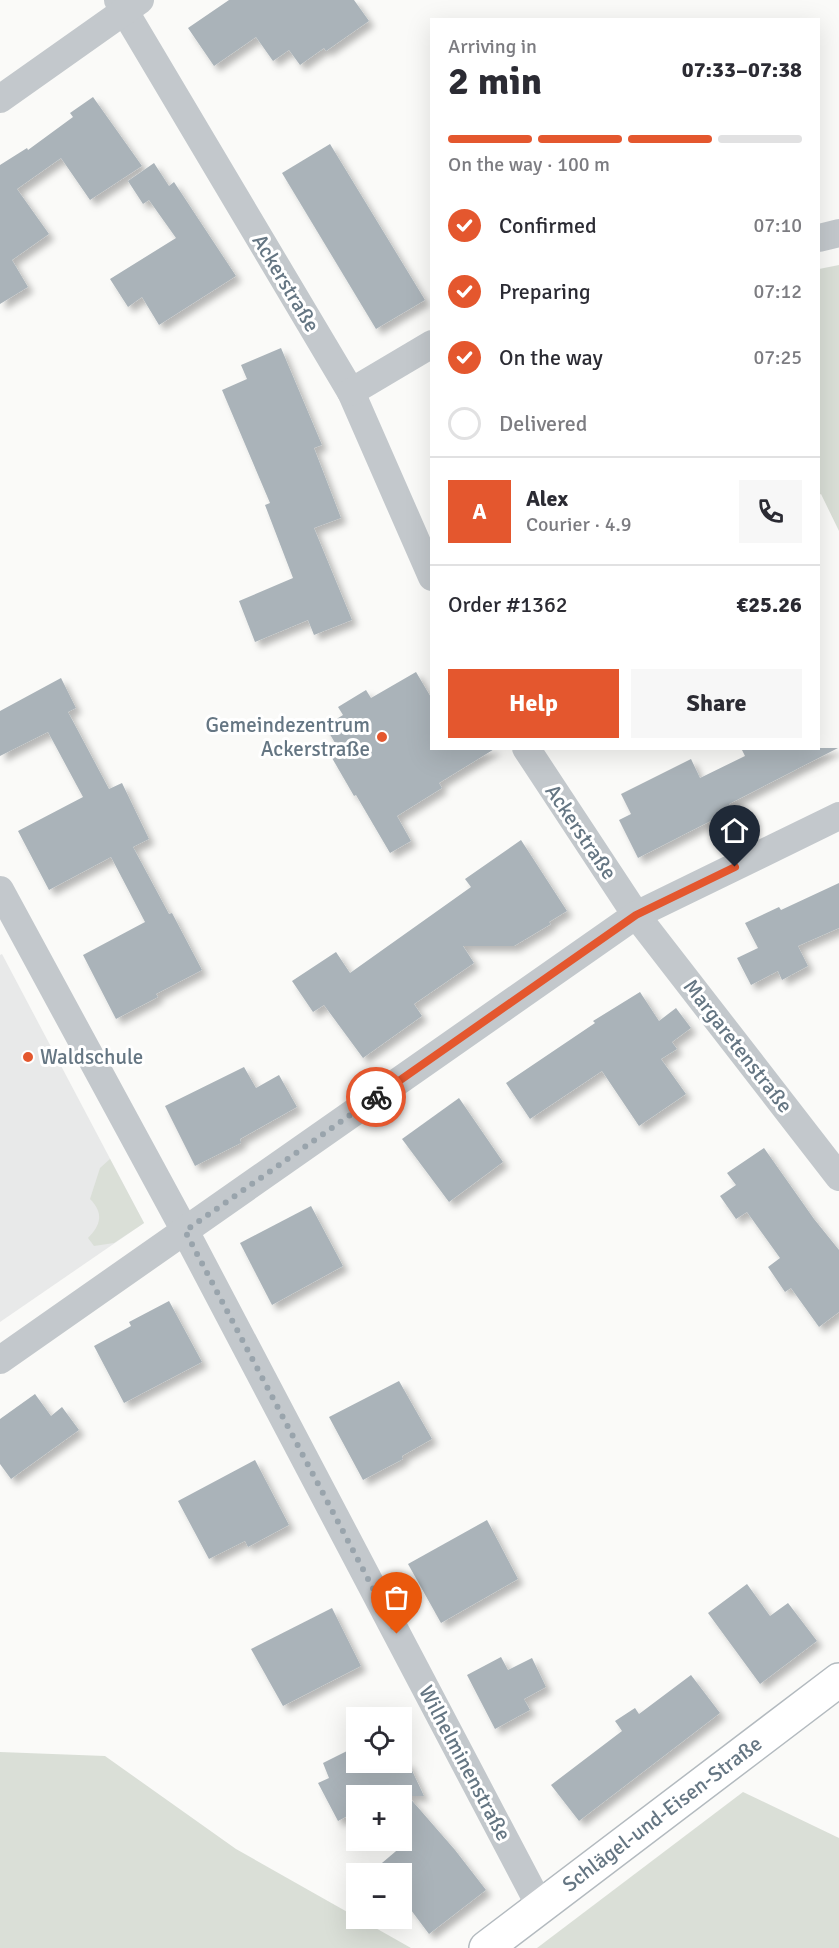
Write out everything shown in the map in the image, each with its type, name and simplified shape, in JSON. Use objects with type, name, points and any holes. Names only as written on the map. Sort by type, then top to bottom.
[{"type":"street","points":[[0,99],[128,4]]},
{"type":"street","name":"Ackerstraße","points":[[128,4],[351,392],[430,572]]},
{"type":"street","points":[[820,238],[839,233]]},
{"type":"street","points":[[351,392],[430,345]]},
{"type":"street","name":"Ackerstraße","points":[[527,750],[636,915]]},
{"type":"street","points":[[0,1360],[636,915],[839,816]]},
{"type":"street","name":"Wilhelminenstraße","points":[[0,890],[185,1231],[540,1906]]},
{"type":"street","name":"Margaretenstraße","points":[[636,915],[839,1177]]},
{"type":"street","name":"Schlägel-und-Eisen-Straße","points":[[486,1948],[839,1680]]},
{"type":"shaded area","points":[[839,265],[839,531],[820,494],[820,269]]},
{"type":"shaded area","name":"Waldschule","points":[[2,954],[144,1223],[0,1322],[0,955]]},
{"type":"shaded area","points":[[110,1159],[144,1223],[114,1243],[94,1246],[88,1238],[98,1224],[99,1214],[90,1199],[100,1168]]},
{"type":"shaded area","points":[[0,1752],[105,1756],[236,1849],[346,1911],[346,1929],[377,1929],[411,1948],[0,1948]]},
{"type":"shaded area","points":[[743,1792],[839,1838],[839,1948],[537,1948]]},
{"type":"building","points":[[229,0],[354,0],[369,21],[326,51],[324,48],[300,65],[289,50],[273,61],[256,37],[214,66],[188,28]]},
{"type":"building","points":[[93,97],[142,166],[90,200],[61,158],[17,189],[49,234],[12,260],[28,287],[0,304],[0,165],[27,148],[28,150],[73,117],[70,113]]},
{"type":"building","points":[[330,144],[425,300],[376,329],[282,173]]},
{"type":"building","points":[[154,163],[169,186],[174,182],[236,276],[159,325],[142,297],[128,307],[110,279],[176,238],[149,200],[143,204],[128,181]]},
{"type":"building","points":[[281,348],[322,445],[314,448],[341,518],[314,528],[352,620],[314,635],[308,620],[255,642],[239,601],[293,578],[265,505],[270,503],[222,390],[247,379],[241,365]]},
{"type":"building","name":"Gemeindezentrum Ackerstraße","points":[[416,672],[430,696],[430,750],[493,750],[439,783],[442,788],[397,816],[411,841],[390,853],[332,758],[341,753],[325,726],[343,715],[338,707],[366,690],[371,698]]},
{"type":"building","points":[[61,678],[76,708],[68,712],[109,789],[122,783],[149,839],[133,847],[202,970],[156,994],[158,997],[116,1019],[83,955],[145,922],[111,857],[49,890],[18,831],[83,797],[48,732],[0,756],[0,711]]},
{"type":"building","points":[[838,748],[729,804],[732,810],[638,858],[619,820],[631,814],[621,794],[691,759],[700,778],[745,756],[742,750]]},
{"type":"building","points":[[521,840],[567,911],[549,922],[551,924],[514,946],[463,946],[474,963],[414,1004],[422,1016],[363,1058],[324,1005],[313,1012],[292,981],[336,952],[350,973],[471,887],[465,879]]},
{"type":"building","points":[[839,883],[839,928],[798,946],[808,966],[782,980],[778,971],[751,985],[737,958],[758,948],[745,923],[779,907],[781,910]]},
{"type":"building","points":[[640,992],[659,1021],[676,1008],[691,1028],[672,1042],[677,1049],[661,1059],[686,1094],[639,1126],[602,1071],[530,1119],[506,1083],[595,1023],[593,1021]]},
{"type":"building","points":[[244,1067],[256,1088],[279,1075],[297,1107],[240,1139],[241,1143],[195,1166],[165,1106]]},
{"type":"building","points":[[459,1098],[503,1162],[449,1202],[402,1139]]},
{"type":"building","points":[[764,1148],[839,1250],[839,1312],[819,1327],[791,1288],[785,1292],[768,1267],[780,1258],[747,1212],[736,1219],[720,1196],[736,1185],[727,1173]]},
{"type":"building","points":[[311,1206],[343,1266],[272,1305],[240,1243]]},
{"type":"building","points":[[169,1301],[202,1362],[124,1403],[94,1346],[131,1326],[129,1322]]},
{"type":"building","points":[[399,1381],[432,1439],[402,1456],[403,1459],[363,1480],[329,1417]]},
{"type":"building","points":[[35,1394],[51,1416],[62,1407],[79,1430],[11,1479],[0,1464],[0,1419]]},
{"type":"building","points":[[255,1460],[289,1525],[248,1547],[245,1541],[209,1559],[178,1501]]},
{"type":"building","points":[[487,1520],[518,1579],[441,1623],[408,1564]]},
{"type":"building","points":[[747,1584],[770,1616],[788,1603],[817,1641],[760,1684],[708,1613]]},
{"type":"building","points":[[332,1608],[361,1666],[283,1706],[251,1649]]},
{"type":"building","points":[[501,1657],[508,1670],[532,1658],[546,1687],[524,1699],[530,1710],[495,1729],[467,1675]]},
{"type":"building","points":[[691,1675],[720,1713],[579,1821],[551,1785],[622,1731],[615,1721],[635,1708],[639,1714]]},
{"type":"building","points":[[346,1752],[346,1773],[412,1773],[412,1770],[424,1796],[412,1796],[412,1785],[346,1785],[346,1817],[338,1821],[318,1783],[329,1778],[323,1763]]},
{"type":"building","points":[[412,1801],[486,1890],[429,1934],[412,1911],[412,1863],[382,1863],[396,1851],[412,1851]]},
{"type":"way so far","points":[[376,1097],[185,1231],[397,1634]]},
{"type":"place","name":"Gemeindezentrum Ackerstraße","points":[[382,737]]},
{"type":"place","name":"Waldschule","points":[[28,1057]]},
{"type":"route","points":[[376,1097],[636,915],[735,867]]}]
